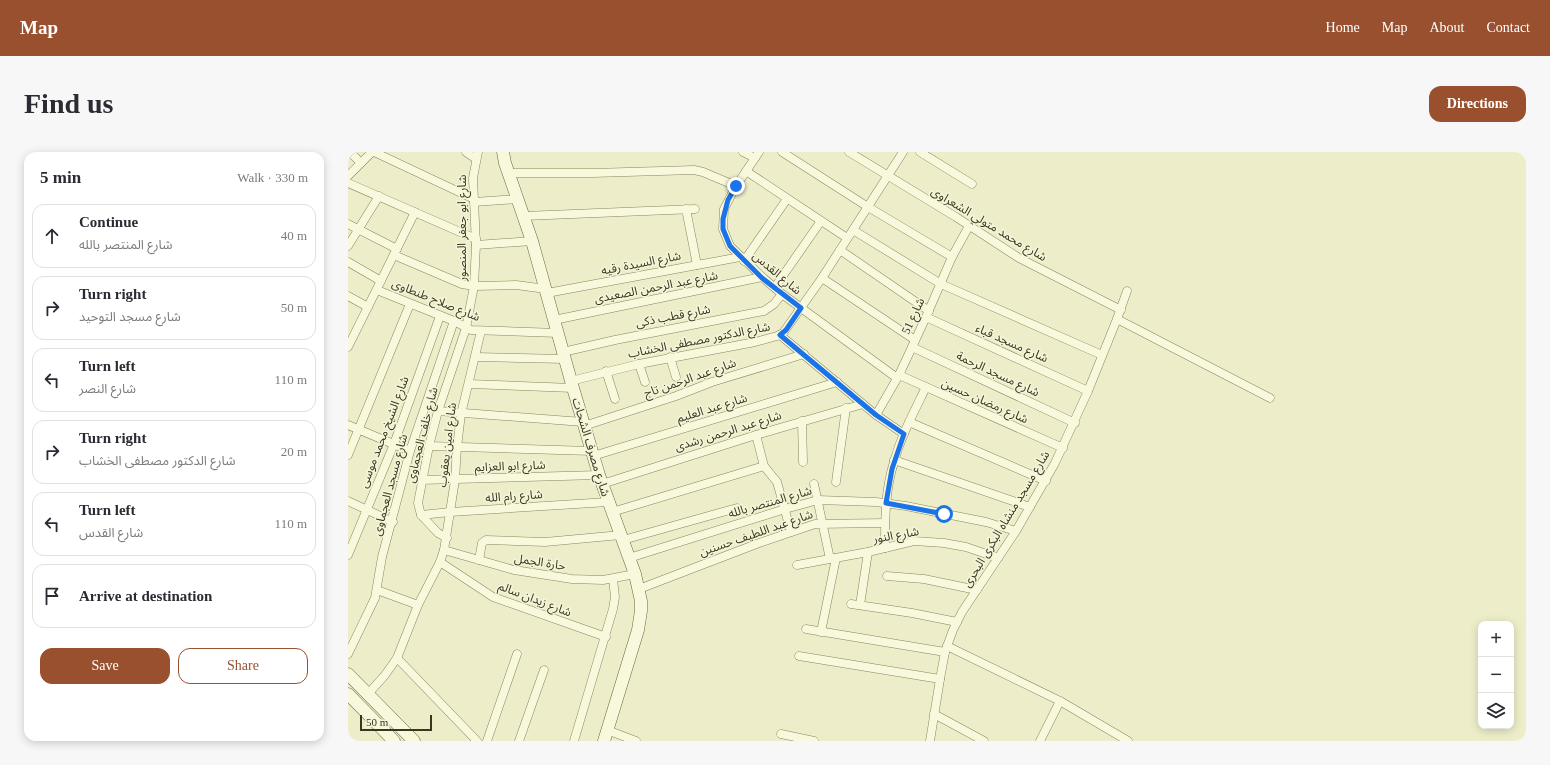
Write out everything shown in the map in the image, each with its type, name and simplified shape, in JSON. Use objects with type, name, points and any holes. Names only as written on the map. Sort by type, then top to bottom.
[{"type":"street","points":[[350,152],[361,163]]},
{"type":"street","points":[[348,176],[373,152],[474,200],[518,198]]},
{"type":"street","points":[[466,152],[477,155]]},
{"type":"street","name":"شارع مصرف الشحات","points":[[503,152],[508,173],[532,241],[592,454],[639,588],[641,601],[640,620],[605,735]]},
{"type":"street","points":[[743,152],[757,155]]},
{"type":"street","points":[[782,152],[952,257]]},
{"type":"street","name":"شارع محمد متولي الشعراوى","points":[[849,152],[1019,258],[1121,310]]},
{"type":"street","name":"شارع الدكتور مصطفى الخشاب","points":[[468,384],[572,385],[606,371],[670,357],[737,346],[780,335],[786,330],[822,278],[903,152]]},
{"type":"street","points":[[920,152],[972,184]]},
{"type":"street","name":"شارع ابو جعفر المنصور","points":[[466,328],[474,286],[476,242],[473,178],[477,155]]},
{"type":"street","name":"شارع القدس","points":[[757,155],[736,186],[724,209],[723,229],[730,246],[762,278],[782,294],[898,376]]},
{"type":"street","points":[[508,173],[593,173],[694,170],[703,172],[736,186]]},
{"type":"street","points":[[746,171],[847,238]]},
{"type":"street","points":[[348,182],[415,212],[476,242],[532,241]]},
{"type":"street","points":[[348,246],[379,196]]},
{"type":"street","points":[[742,259],[787,199]]},
{"type":"street","points":[[686,209],[696,265]]},
{"type":"street","points":[[524,216],[695,209]]},
{"type":"street","points":[[348,346],[415,212]]},
{"type":"street","points":[[775,288],[821,221]]},
{"type":"street","name":"شارع السيدة رقيه","points":[[348,224],[395,252],[456,282],[474,286],[516,285],[546,291],[696,265],[742,259]]},
{"type":"street","name":"شارع 51","points":[[876,415],[898,376],[928,314],[952,257],[969,226]]},
{"type":"street","points":[[853,230],[941,284],[1102,355]]},
{"type":"street","name":"شارع مسجد قباء","points":[[840,250],[928,314],[1088,390]]},
{"type":"street","points":[[348,262],[381,281]]},
{"type":"street","name":"شارع عبد الرحمن الصعيدى","points":[[554,320],[762,278]]},
{"type":"street","name":"شارع مسجد الرحمة","points":[[822,278],[914,343],[1075,422]]},
{"type":"street","name":"شارع صلاح طنطاوى","points":[[377,290],[454,321],[471,330],[558,333]]},
{"type":"street","name":"شارع مسجد منشاه البكرى البحرى","points":[[930,741],[946,649],[957,622],[1016,531],[1046,481],[1063,448],[1121,310],[1127,291]]},
{"type":"street","name":"شارع قطب ذكى","points":[[475,357],[564,355],[615,340],[764,311],[774,304],[782,294]]},
{"type":"street","points":[[348,296],[368,307]]},
{"type":"street","points":[[348,455],[410,304]]},
{"type":"street","name":"شارع الشيخ محمد موسى","points":[[348,555],[368,510],[394,444],[440,316]]},
{"type":"street","points":[[1117,319],[1270,398]]},
{"type":"street","name":"شارع مسجد العجماوى","points":[[348,654],[377,590],[382,558],[393,522],[410,451],[454,321]]},
{"type":"street","name":"شارع خلف العجماوى","points":[[421,515],[418,502],[421,480],[429,446],[438,411],[466,328]]},
{"type":"street","name":"شارع امين يعقوب","points":[[368,694],[385,675],[397,658],[418,604],[440,562],[444,550],[455,480],[461,414],[481,331]]},
{"type":"street","points":[[780,335],[876,415],[904,434]]},
{"type":"street","name":"شارع عبد الرحمن تاج","points":[[583,424],[676,396],[712,382],[804,354]]},
{"type":"street","points":[[670,357],[676,377]]},
{"type":"street","points":[[639,364],[645,382]]},
{"type":"street","points":[[606,371],[615,399]]},
{"type":"street","name":"شارع رمضان حسين","points":[[898,376],[1063,448]]},
{"type":"street","name":"شارع عبد العليم","points":[[429,446],[592,454],[838,382]]},
{"type":"street","points":[[885,548],[886,503],[894,460],[909,422],[926,388]]},
{"type":"street","name":"شارع عبد الرحمن رشدى","points":[[600,479],[863,404]]},
{"type":"street","points":[[836,482],[846,408]]},
{"type":"street","points":[[438,411],[583,424]]},
{"type":"street","points":[[802,421],[803,462]]},
{"type":"street","points":[[909,422],[1046,481]]},
{"type":"street","points":[[348,425],[410,451]]},
{"type":"street","points":[[756,435],[764,466],[777,482],[791,532]]},
{"type":"street","points":[[894,460],[1030,507]]},
{"type":"street","name":"شارع رام الله","points":[[421,515],[450,512],[610,507],[764,466]]},
{"type":"street","name":"شارع ابو العزايم","points":[[421,480],[600,479]]},
{"type":"street","points":[[814,484],[833,558],[821,632]]},
{"type":"street","name":"شارع المنتصر بالله","points":[[629,558],[818,500],[886,503],[986,522],[1016,531]]},
{"type":"street","points":[[348,501],[393,522]]},
{"type":"street","points":[[478,560],[482,543],[486,540],[545,542],[622,538],[737,508]]},
{"type":"street","points":[[421,515],[438,533],[447,538]]},
{"type":"street","name":"شارع عبد اللطيف حسنين","points":[[639,588],[759,543],[815,524],[885,523]]},
{"type":"street","name":"شارع النور","points":[[797,565],[868,552],[914,541],[929,541],[966,547],[998,558]]},
{"type":"street","name":"حارة الجمل","points":[[444,550],[514,570],[572,579],[592,581],[613,579],[635,574]]},
{"type":"street","points":[[860,605],[868,552]]},
{"type":"street","name":"شارع زيدان سالم","points":[[440,562],[493,597],[606,637]]},
{"type":"street","points":[[887,576],[924,579],[977,590]]},
{"type":"street","points":[[574,741],[606,637],[614,603],[613,579]]},
{"type":"street","points":[[377,590],[418,604]]},
{"type":"street","points":[[851,604],[957,622]]},
{"type":"street","points":[[806,629],[946,649],[1060,701],[1128,741]]},
{"type":"street","points":[[487,741],[517,654]]},
{"type":"street","points":[[799,656],[940,679]]},
{"type":"street","points":[[397,658],[477,741]]},
{"type":"street","points":[[519,741],[544,670]]},
{"type":"street","points":[[348,674],[414,741]]},
{"type":"street","points":[[348,694],[394,741]]},
{"type":"street","points":[[1040,741],[1060,701]]},
{"type":"street","points":[[934,714],[984,741]]},
{"type":"street","points":[[781,734],[814,741]]},
{"type":"street","points":[[605,735],[636,741]]},
{"type":"route","points":[[736,186],[724,209],[723,219],[723,229],[730,246],[762,278],[801,308],[786,330],[780,335],[876,415],[904,434],[894,460],[886,503],[944,514]]}]
